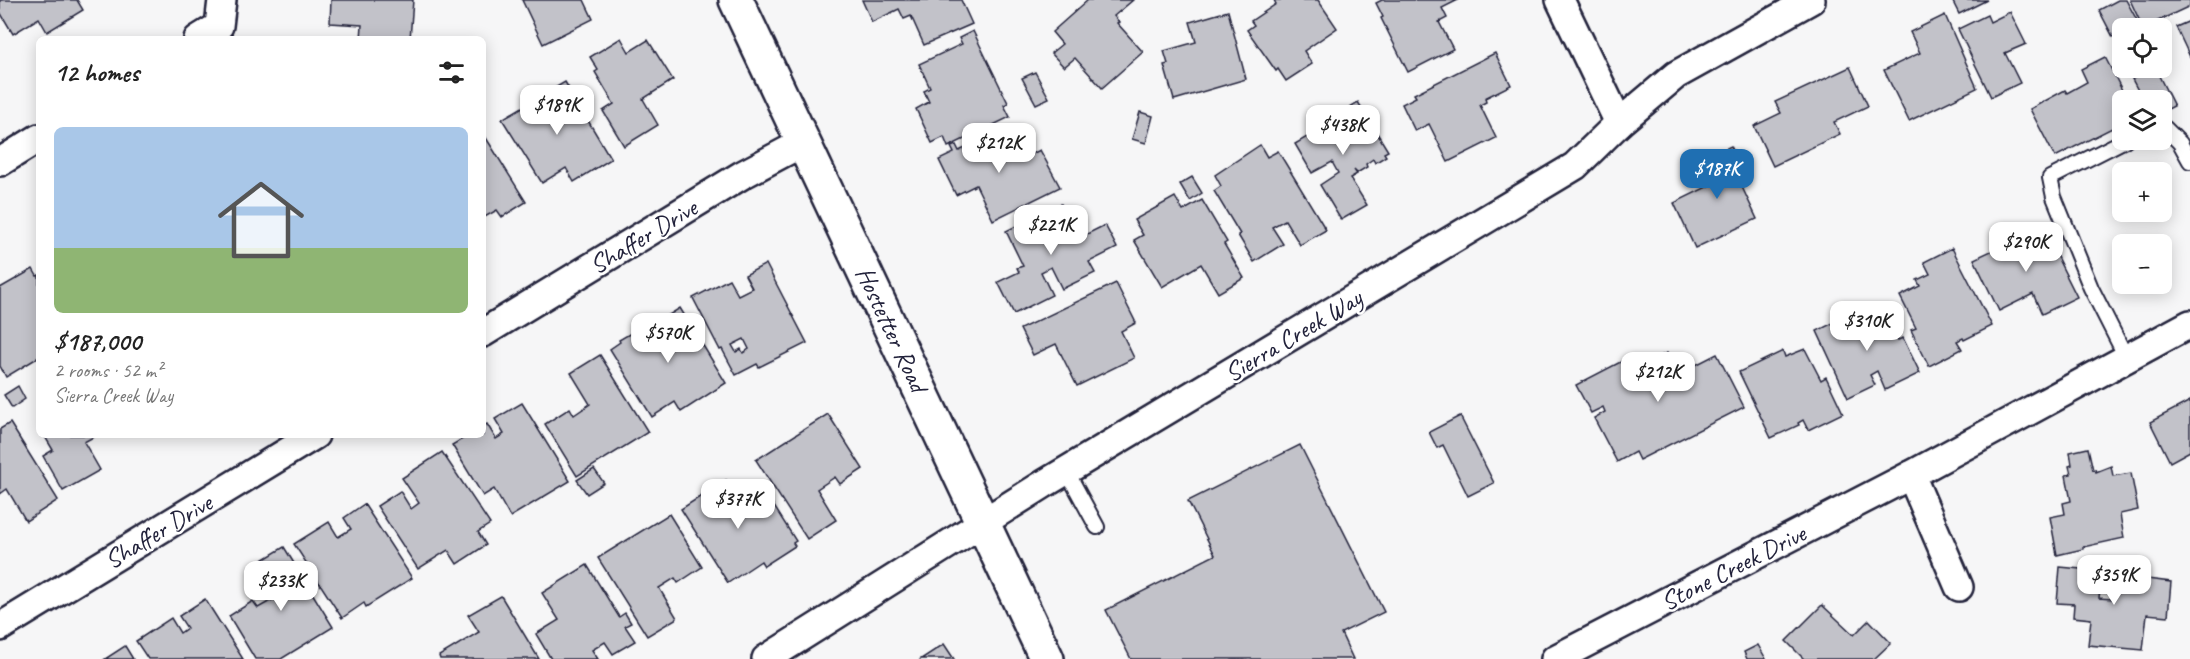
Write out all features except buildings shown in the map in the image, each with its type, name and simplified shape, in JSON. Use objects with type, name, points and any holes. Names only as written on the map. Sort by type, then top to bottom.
[{"type":"main road","name":"Hostetter Road","points":[[736,0],[1047,659]]},
{"type":"street","points":[[203,36],[219,27],[222,0]]},
{"type":"street","points":[[1560,0],[1618,123]]},
{"type":"street","name":"Sierra Creek Way","points":[[766,659],[1066,470],[1575,166],[1618,123],[1676,75],[1811,0]]},
{"type":"street","points":[[0,162],[36,140]]},
{"type":"street","name":"Shaffer Drive","points":[[486,331],[742,176],[804,142]]},
{"type":"street","name":"Stone Creek Drive","points":[[1555,659],[1911,475],[2190,324]]},
{"type":"street","name":"Shaffer Drive","points":[[0,627],[310,438]]},
{"type":"street","points":[[1911,475],[1959,587]]},
{"type":"lane","points":[[2172,135],[2180,143],[2190,162]]},
{"type":"lane","points":[[2112,147],[2050,178],[2054,197],[2091,288],[2127,358]]},
{"type":"lane","points":[[1066,470],[1097,527]]}]
